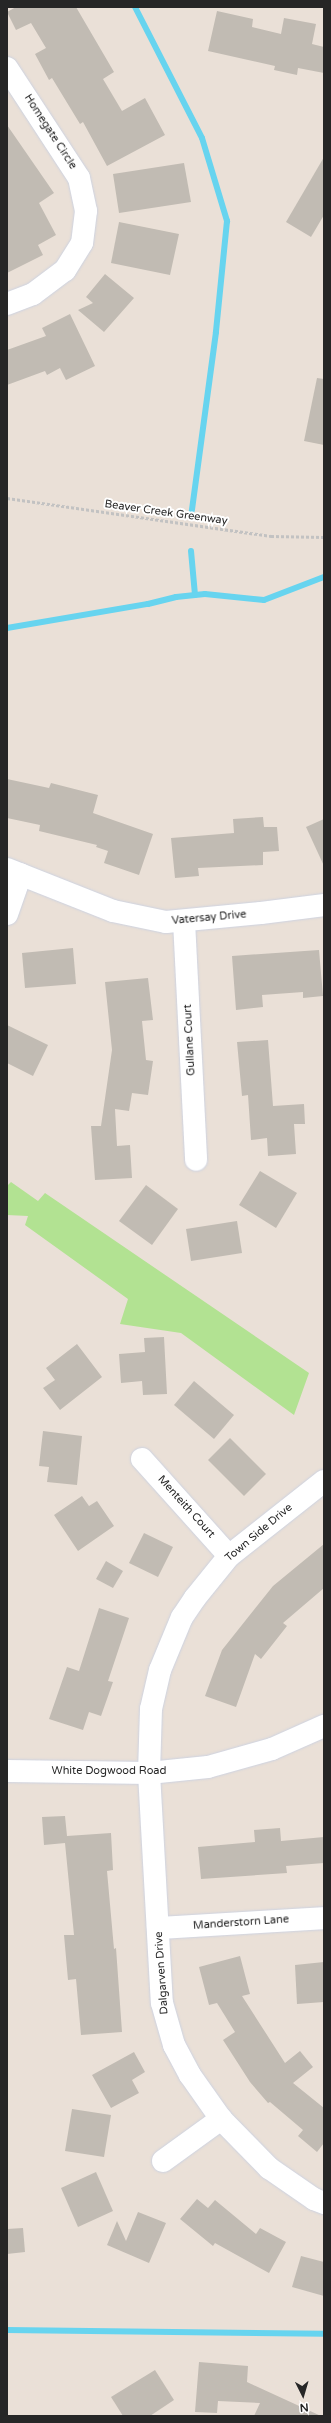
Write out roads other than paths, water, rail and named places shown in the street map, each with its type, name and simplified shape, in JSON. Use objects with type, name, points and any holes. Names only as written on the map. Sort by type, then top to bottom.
[{"type":"street","name":"Homegate Circle","points":[[7,68],[79,178],[86,211],[82,243],[66,270],[33,294],[7,304]]},
{"type":"street","points":[[7,914],[14,872]]},
{"type":"street","name":"Vatersay Drive","points":[[14,872],[78,899],[113,911],[166,922],[324,905]]},
{"type":"street","name":"Gullane Court","points":[[184,921],[196,1160]]},
{"type":"street","name":"Menteith Court","points":[[142,1459],[230,1556]]},
{"type":"street","name":"Town Side Drive","points":[[149,1773],[151,1709],[160,1670],[170,1642],[195,1598],[230,1556],[324,1481]]},
{"type":"street","name":"White Dogwood Road","points":[[7,1771],[149,1773],[208,1767],[232,1762],[272,1749],[324,1726]]},
{"type":"street","name":"Dalgarven Drive","points":[[149,1773],[162,2003],[166,2022],[174,2045],[190,2075],[221,2119],[269,2168],[308,2196],[324,2203]]},
{"type":"street","name":"Manderstorn Lane","points":[[158,1928],[324,1918]]},
{"type":"street","points":[[163,2161],[221,2119]]},
{"type":"waterway","points":[[135,7],[202,138],[227,221],[216,332],[192,510]]},
{"type":"waterway","points":[[191,551],[195,595]]},
{"type":"waterway","points":[[7,628],[148,604],[176,597],[205,594],[264,600],[324,577]]},
{"type":"waterway","points":[[7,2330],[324,2334]]}]
